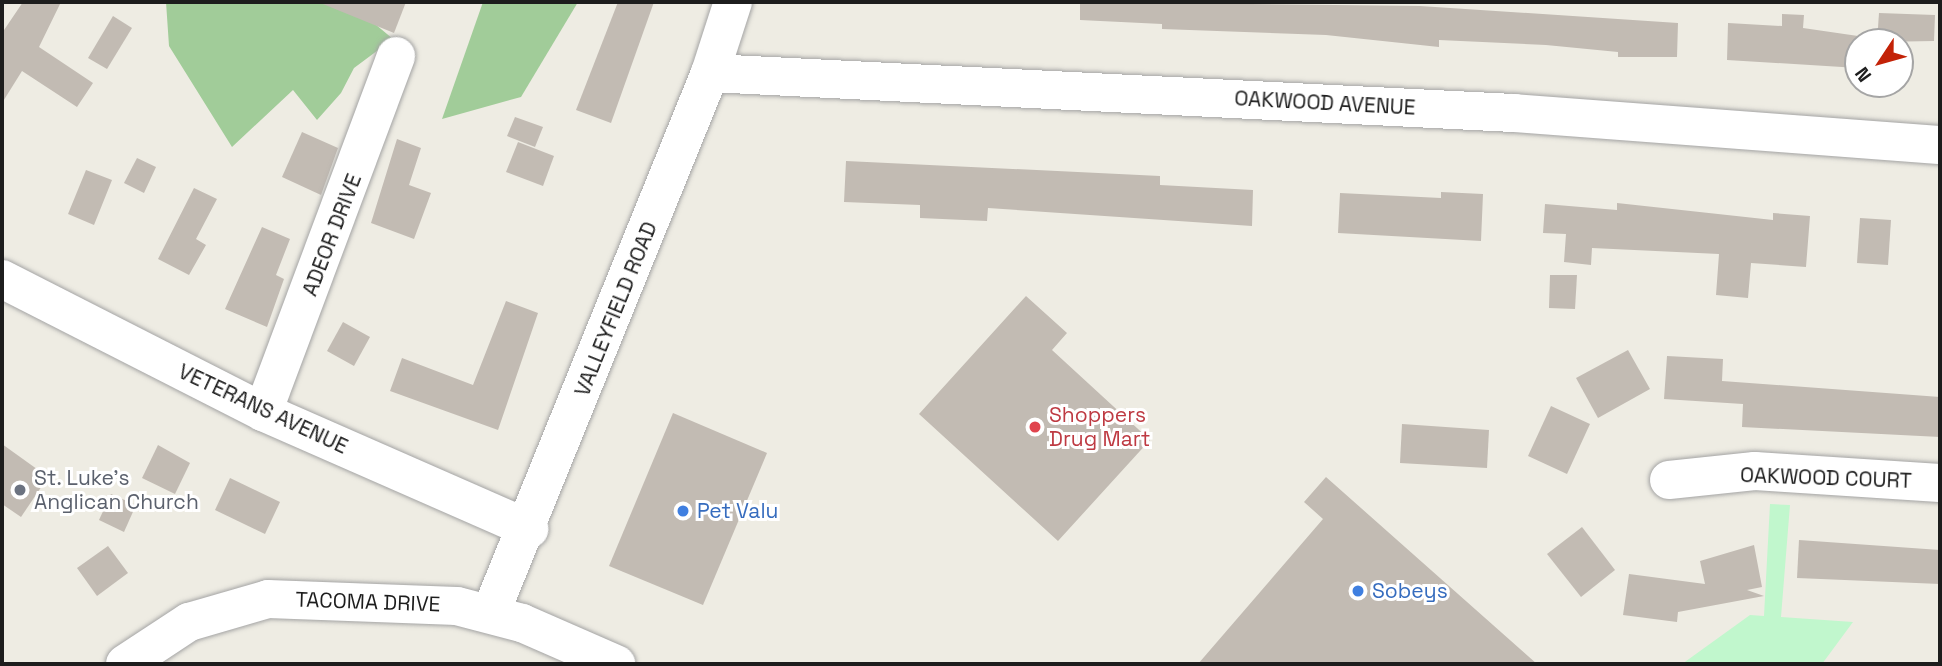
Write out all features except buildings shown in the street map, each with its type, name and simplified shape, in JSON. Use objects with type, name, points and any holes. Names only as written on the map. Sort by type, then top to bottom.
[{"type":"street","name":"VALLEYFIELD ROAD","points":[[491,612],[529,529],[710,74],[733,2]]},
{"type":"street","name":"ADEOR DRIVE","points":[[263,412],[396,56]]},
{"type":"street","name":"OAKWOOD AVENUE","points":[[710,74],[1514,113],[1940,145]]},
{"type":"street","name":"VETERANS AVENUE","points":[[2,279],[263,412],[529,529]]},
{"type":"street","name":"OAKWOOD COURT","points":[[1670,480],[1755,471],[1940,483]]},
{"type":"street","name":"TACOMA DRIVE","points":[[125,664],[189,622],[268,599],[457,606],[491,612],[616,664]]},
{"type":"green space","points":[[166,2],[366,2],[363,14],[393,39],[354,68],[341,93],[317,120],[293,90],[232,147],[169,46]]},
{"type":"green space","points":[[483,2],[578,2],[521,97],[442,119]]},
{"type":"green space","points":[[1770,504],[1790,505],[1781,617],[1853,622],[1822,664],[1682,664],[1750,615],[1764,616]]},
{"type":"place","name":"Shoppers Drug Mart","points":[[1035,427]]},
{"type":"place","name":"St. Luke's Anglican Church","points":[[20,490]]},
{"type":"place","name":"Pet Valu","points":[[683,511]]},
{"type":"place","name":"Sobeys","points":[[1358,591]]}]
